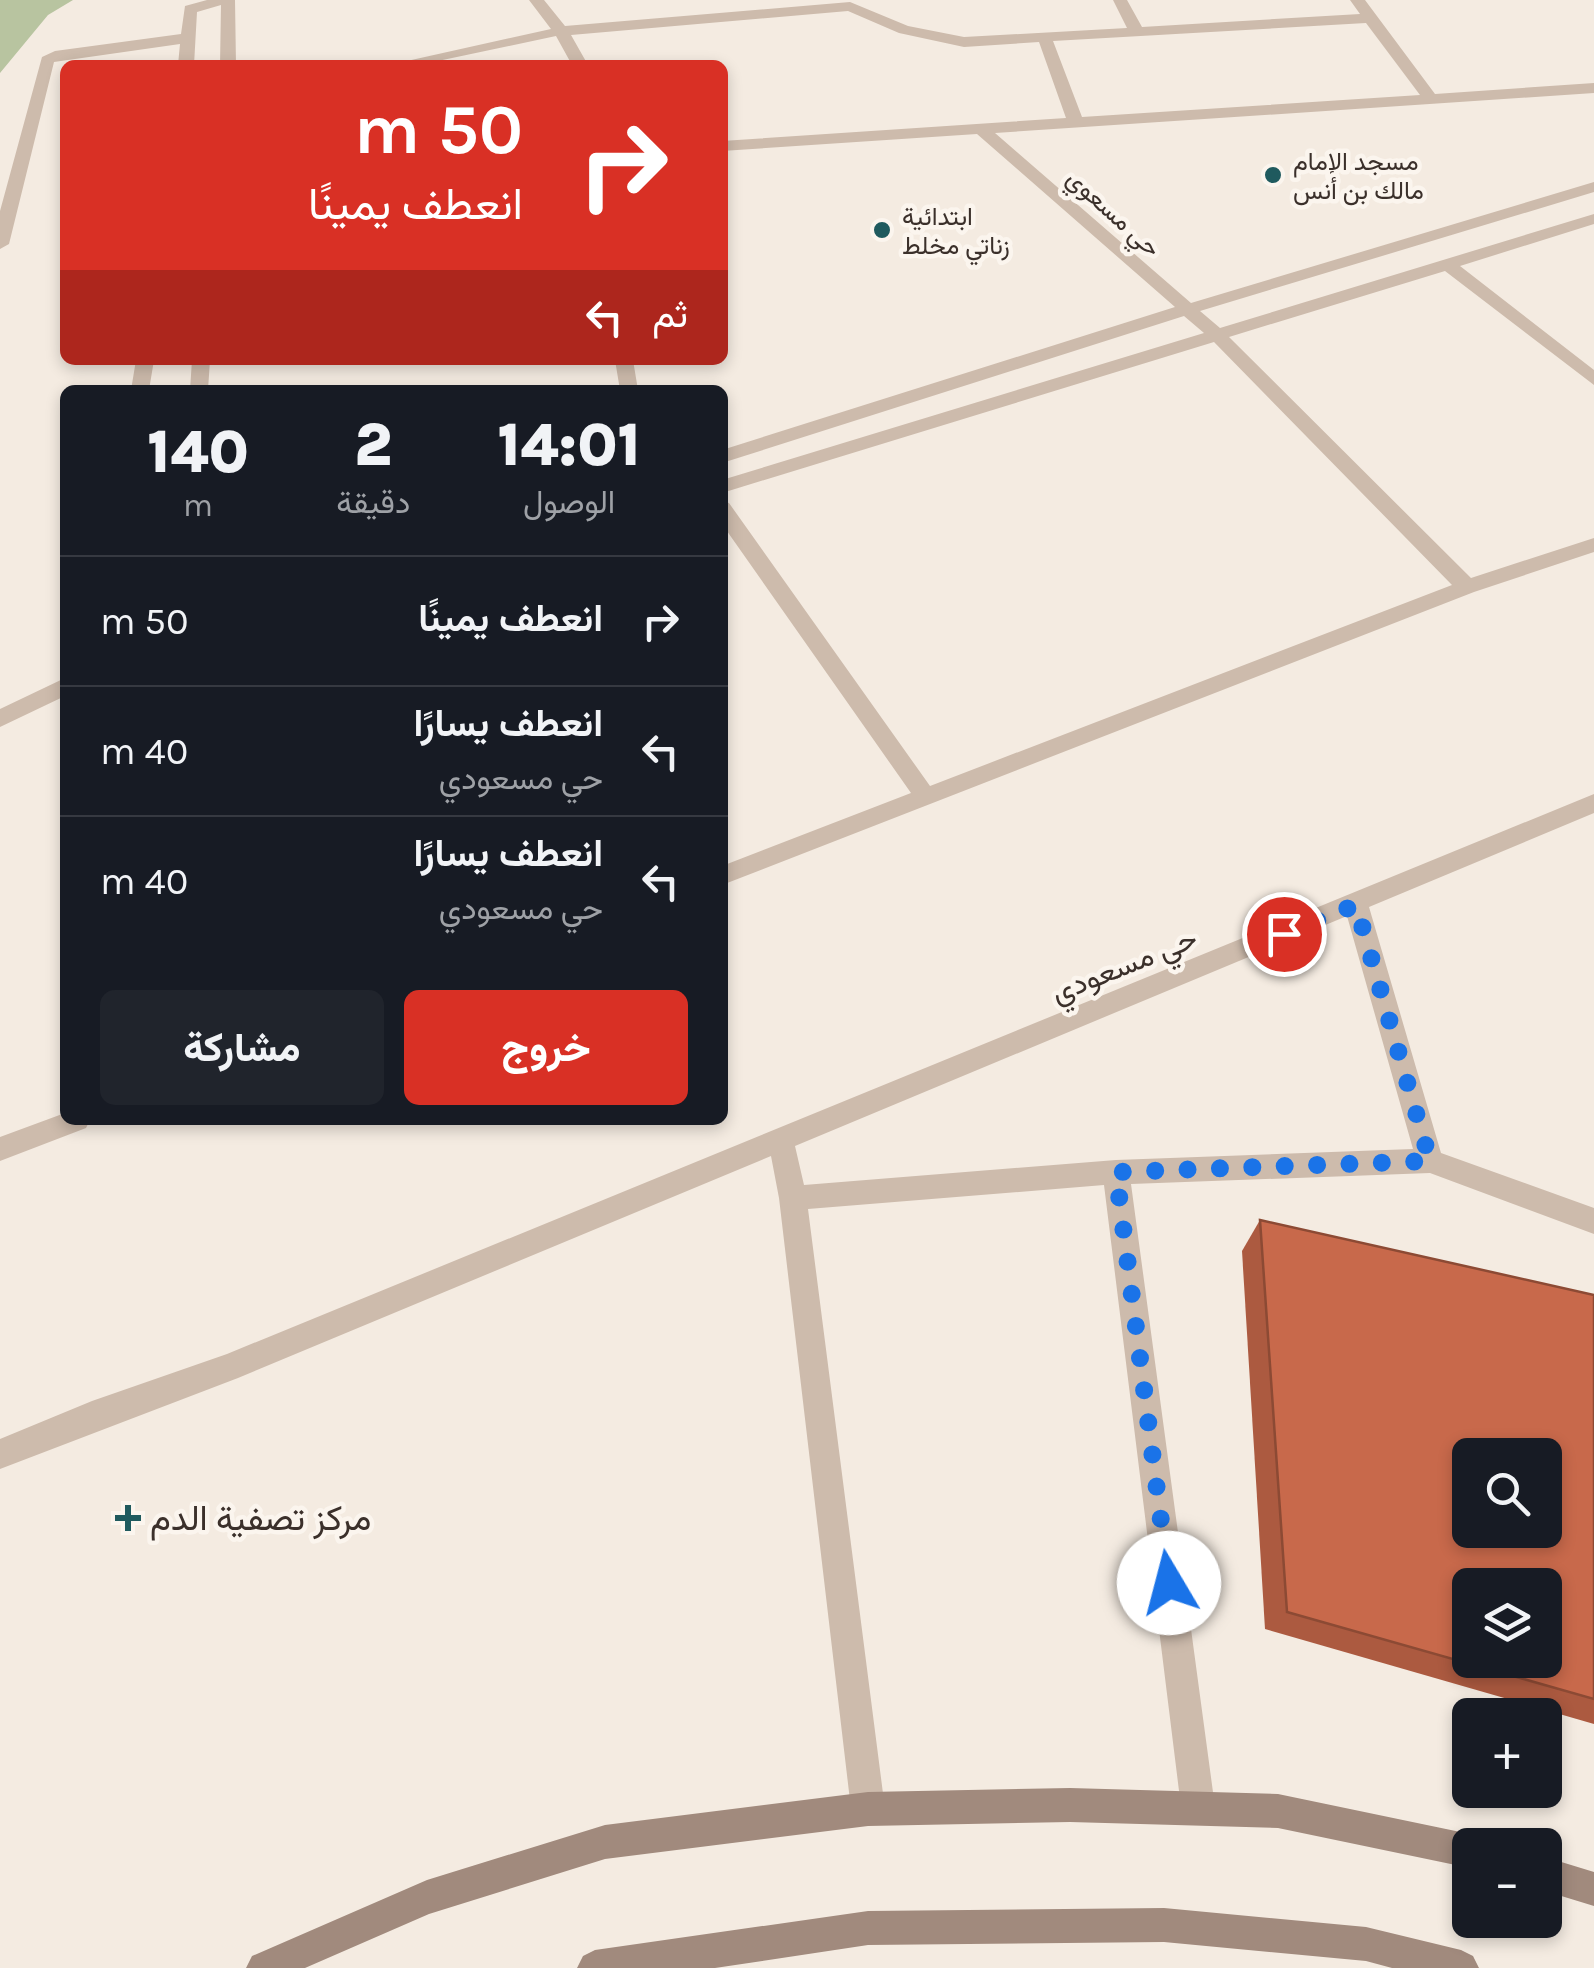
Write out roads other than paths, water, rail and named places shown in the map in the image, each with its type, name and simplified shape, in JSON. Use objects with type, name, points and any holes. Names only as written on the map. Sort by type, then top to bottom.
[{"type":"main road","points":[[264,1968],[427,1897],[605,1842],[868,1809],[1198,1807],[1278,1811],[1452,1847]]},
{"type":"main road","points":[[1562,1879],[1594,1889]]},
{"type":"main road","points":[[595,1968],[868,1928],[1164,1925],[1366,1944],[1461,1968]]},
{"type":"street","points":[[186,60],[190,9],[226,0],[228,60]]},
{"type":"street","points":[[536,0],[562,30],[577,60]]},
{"type":"street","points":[[1120,0],[1138,34]]},
{"type":"street","points":[[1356,0],[1431,99]]},
{"type":"street","points":[[421,60],[562,30],[847,3],[881,22],[933,38],[964,42],[1370,18]]},
{"type":"street","points":[[0,244],[47,60],[188,38]]},
{"type":"street","points":[[1045,40],[1075,120]]},
{"type":"street","points":[[728,146],[1594,88]]},
{"type":"street","name":"حي مسعوي","points":[[979,127],[1218,335],[1467,588]]},
{"type":"street","points":[[728,456],[1185,310],[1594,186]]},
{"type":"street","points":[[728,485],[1594,219]]},
{"type":"street","points":[[1446,263],[1594,379]]},
{"type":"street","points":[[728,517],[927,800]]},
{"type":"street","points":[[728,874],[1467,588],[1594,545]]},
{"type":"street","points":[[0,720],[60,689]]},
{"type":"street","name":"حي مسعودي","points":[[0,1454],[92,1416],[228,1368],[1356,905],[1594,803]]},
{"type":"street","points":[[1356,905],[1430,1161]]},
{"type":"street","points":[[0,1149],[64,1125]]},
{"type":"street","points":[[781,1142],[793,1198],[868,1809]]},
{"type":"street","points":[[793,1198],[1116,1172],[1430,1161],[1594,1221]]},
{"type":"street","points":[[1116,1172],[1198,1807]]},
{"type":"place","name":"مسجد الإمام مالك بن أنس","points":[[1273,175]]},
{"type":"place","name":"ابتدائية زناتي مخلط","points":[[882,230]]},
{"type":"place","name":"مركز تصفية الدم","points":[[128,1518]]}]
